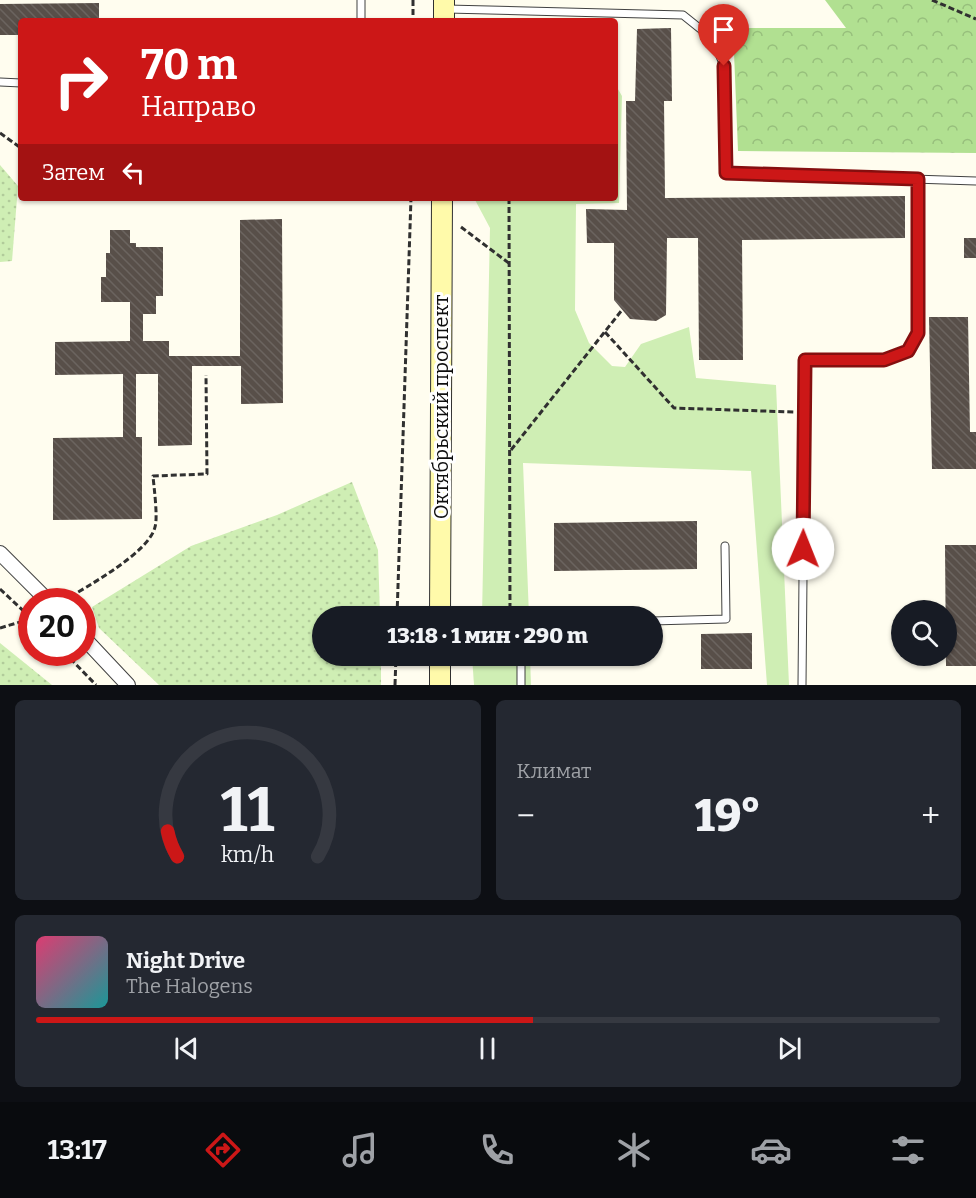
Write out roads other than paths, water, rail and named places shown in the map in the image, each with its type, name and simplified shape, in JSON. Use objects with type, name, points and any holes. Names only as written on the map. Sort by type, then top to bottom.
[{"type":"main road","name":"Октябрьский проспект","points":[[440,606],[442,205]]},
{"type":"main road","points":[[440,666],[440,685]]},
{"type":"street","points":[[0,553],[35,588]]},
{"type":"street","points":[[96,651],[128,685]]},
{"type":"lane","points":[[361,0],[361,18]]},
{"type":"lane","points":[[444,10],[683,15],[713,39],[724,66],[726,173],[976,181]]},
{"type":"lane","points":[[0,82],[18,83]]},
{"type":"lane","points":[[802,685],[805,360],[884,360],[908,351],[918,333],[918,179]]},
{"type":"lane","points":[[663,621],[726,619],[726,546]]},
{"type":"lane","points":[[521,666],[521,685]]}]
